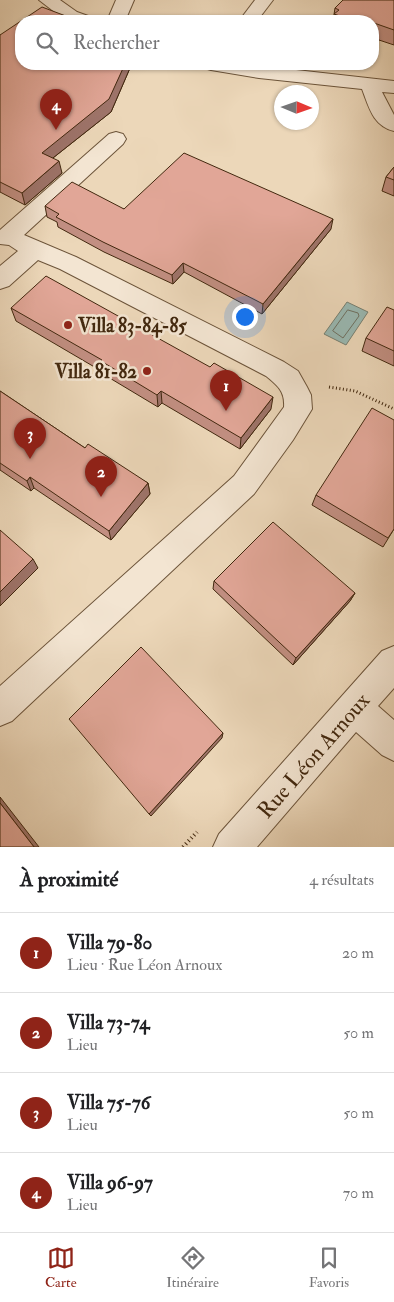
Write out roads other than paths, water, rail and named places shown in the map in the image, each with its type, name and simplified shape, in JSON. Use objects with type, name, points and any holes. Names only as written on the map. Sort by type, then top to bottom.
[{"type":"street","points":[[48,0],[70,15]]},
{"type":"street","points":[[119,15],[125,0]]},
{"type":"street","points":[[253,15],[264,0]]},
{"type":"street","points":[[249,70],[370,85],[394,86]]},
{"type":"street","points":[[370,85],[384,117],[394,125]]},
{"type":"street","points":[[0,709],[244,485],[298,409],[298,396],[289,379],[275,369],[68,263],[3,237],[116,139]]},
{"type":"street","points":[[0,280],[35,249]]},
{"type":"street","name":"Rue Léon Arnoux","points":[[232,847],[394,663]]},
{"type":"street","points":[[354,708],[394,743]]},
{"type":"water","points":[[347,302],[368,312],[346,345],[324,334]]},
{"type":"place","name":"Villa 96-97","points":[[56,130]]},
{"type":"place","name":"Villa 83-84-85","points":[[68,325]]},
{"type":"place","name":"Villa 81-82","points":[[147,371]]},
{"type":"place","name":"Villa 79-80","points":[[226,411]]},
{"type":"place","name":"Villa 75-76","points":[[30,459]]},
{"type":"place","name":"Villa 73-74","points":[[101,497]]}]
